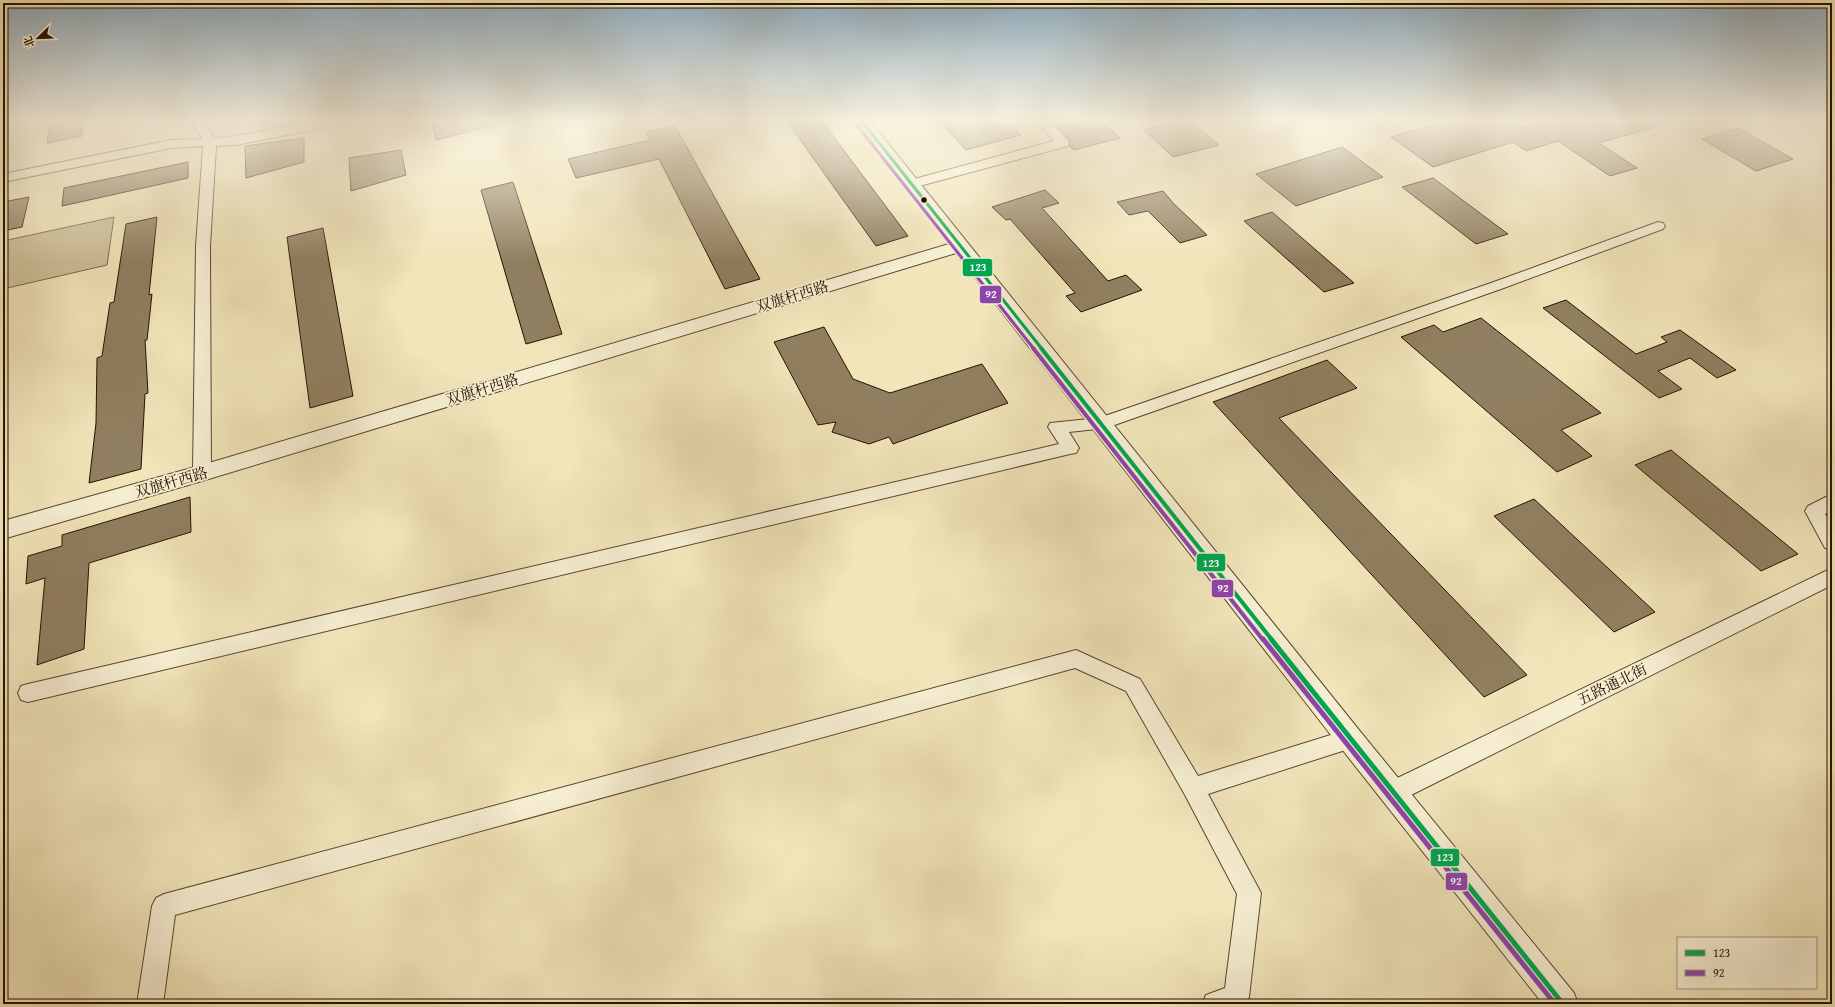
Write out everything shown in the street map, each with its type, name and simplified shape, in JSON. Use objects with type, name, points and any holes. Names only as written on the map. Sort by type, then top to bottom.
[{"type":"street","points":[[3,170],[18,167]]},
{"type":"street","points":[[3,178],[57,167]]},
{"type":"street","points":[[202,473],[203,246],[207,167]]},
{"type":"street","points":[[898,167],[1350,739],[1563,1004]]},
{"type":"street","points":[[912,184],[975,167]]},
{"type":"street","points":[[28,693],[1070,448],[1056,427],[1100,424],[1496,286],[1658,226]]},
{"type":"street","name":"双旗杆西路","points":[[3,530],[202,473],[960,246]]},
{"type":"street","points":[[1832,501],[1814,511],[1832,543]]},
{"type":"street","name":"五路通北街","points":[[1393,792],[1832,576]]},
{"type":"street","points":[[150,1004],[164,906],[1076,659],[1133,685],[1193,788],[1249,893],[1236,997],[1215,1004]]},
{"type":"street","points":[[1193,788],[1350,739]]},
{"type":"shaded area","points":[[114,217],[107,265],[3,289],[3,241]]},
{"type":"building","points":[[164,167],[188,167],[188,178],[62,206],[64,188]]},
{"type":"building","points":[[246,167],[286,167],[246,178]]},
{"type":"building","points":[[350,167],[404,167],[406,175],[351,191]]},
{"type":"building","points":[[571,167],[624,167],[576,178]]},
{"type":"building","points":[[663,167],[698,167],[760,279],[725,289]]},
{"type":"building","points":[[820,167],[856,167],[908,236],[876,246]]},
{"type":"building","points":[[1278,167],[1369,167],[1383,177],[1296,206],[1256,174]]},
{"type":"building","points":[[1597,167],[1637,168],[1610,176]]},
{"type":"building","points":[[1749,167],[1768,167],[1756,171]]},
{"type":"building","points":[[1433,178],[1508,234],[1476,244],[1402,187]]},
{"type":"building","points":[[513,182],[562,334],[526,344],[481,190]]},
{"type":"building","points":[[1045,190],[1059,203],[1042,208],[1108,281],[1126,275],[1142,290],[1081,312],[1066,296],[1075,293],[1010,219],[1006,220],[992,207]]},
{"type":"building","points":[[1163,191],[1174,204],[1207,235],[1180,243],[1148,211],[1129,215],[1117,202]]},
{"type":"building","points":[[29,197],[22,227],[3,231],[3,202]]},
{"type":"building","points":[[1272,212],[1354,283],[1324,292],[1244,221]]},
{"type":"building","points":[[157,217],[149,295],[152,294],[147,340],[145,340],[148,393],[145,394],[141,469],[89,483],[96,423],[97,358],[102,356],[110,303],[114,302],[126,224]]},
{"type":"building","points":[[323,228],[353,396],[310,408],[287,237]]},
{"type":"building","points":[[1566,300],[1636,354],[1667,342],[1661,337],[1680,330],[1736,370],[1717,378],[1690,358],[1658,371],[1682,389],[1659,398],[1543,308]]},
{"type":"building","points":[[1481,318],[1601,413],[1561,430],[1592,456],[1557,472],[1401,337],[1434,325],[1443,332]]},
{"type":"building","points":[[824,327],[853,379],[890,393],[982,364],[1008,403],[893,444],[889,437],[869,444],[832,432],[836,422],[818,425],[774,342]]},
{"type":"building","points":[[1327,360],[1357,388],[1279,418],[1527,675],[1484,697],[1213,402]]},
{"type":"building","points":[[1671,450],[1798,554],[1761,571],[1635,465]]},
{"type":"building","points":[[190,497],[191,532],[89,563],[84,649],[37,665],[45,578],[26,584],[28,556],[62,546],[62,535]]},
{"type":"building","points":[[1534,499],[1655,612],[1614,632],[1494,516]]},
{"type":"transit line","name":"92","points":[[890,167],[1345,743],[1555,1004]]},
{"type":"transit line","name":"123","points":[[898,167],[1350,739],[1563,1004]]}]
